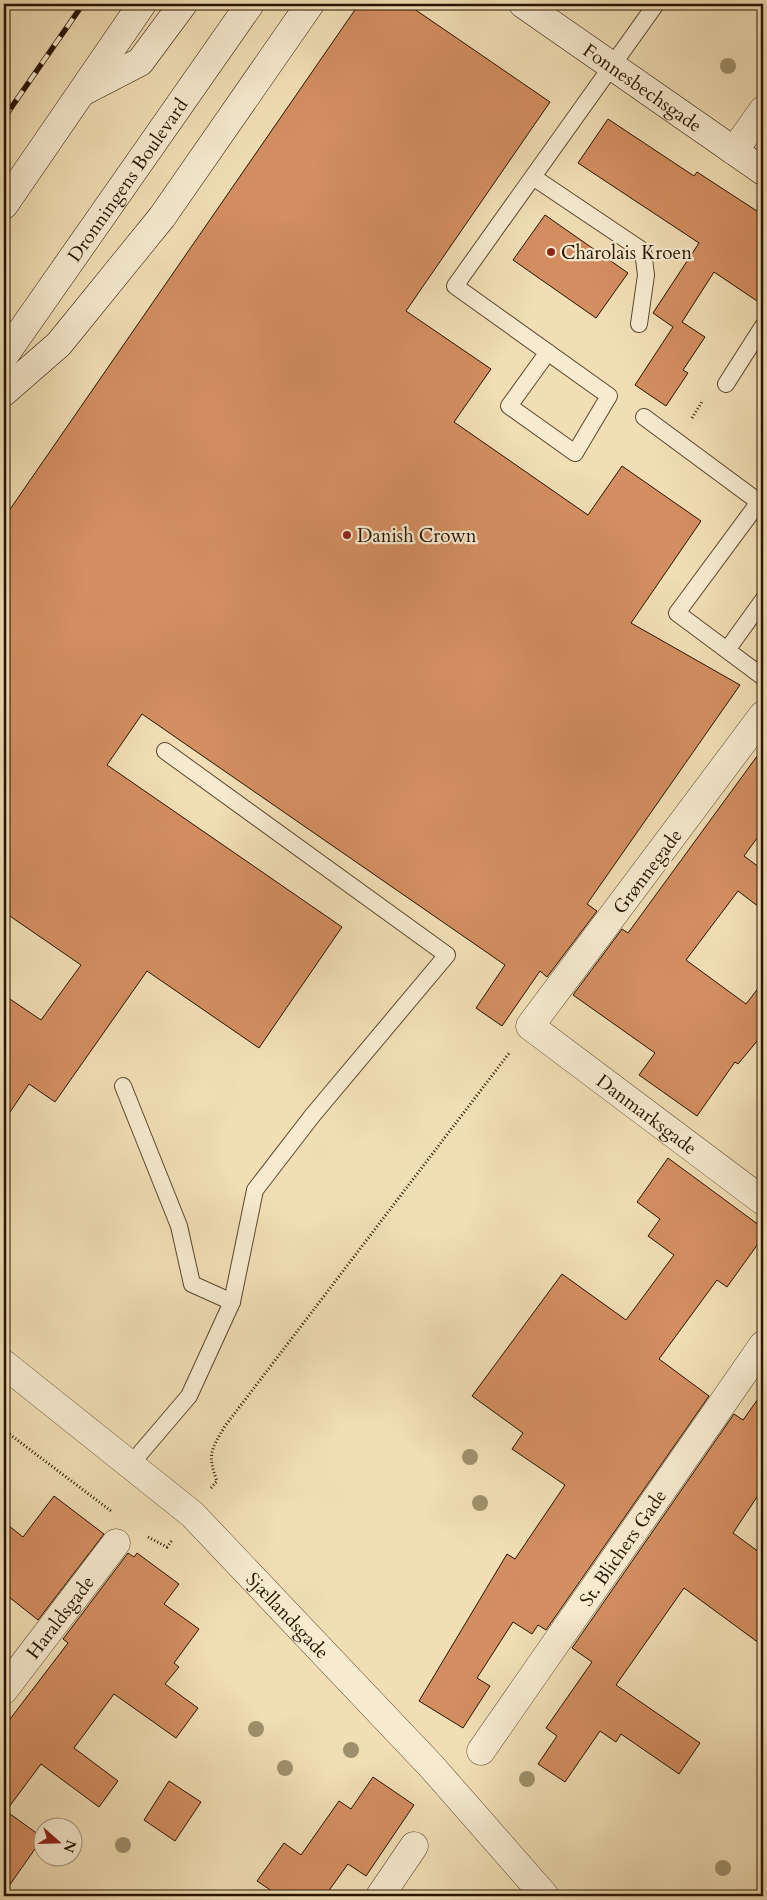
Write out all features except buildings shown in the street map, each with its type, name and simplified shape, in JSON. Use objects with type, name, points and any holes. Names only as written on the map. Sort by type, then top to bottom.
[{"type":"street","points":[[4,205],[142,4]]},
{"type":"street","points":[[80,92],[140,62],[183,4]]},
{"type":"street","name":"Dronningens Boulevard","points":[[4,356],[250,4]]},
{"type":"street","points":[[4,392],[59,344],[162,217],[310,4]]},
{"type":"street","name":"Fonnesbechsgade","points":[[523,4],[763,172]]},
{"type":"street","points":[[734,151],[763,110]]},
{"type":"street","name":"Grønnegade","points":[[530,1026],[763,715]]},
{"type":"street","name":"Danmarksgade","points":[[530,1026],[763,1202]]},
{"type":"street","name":"St. Blichers Gade","points":[[481,1751],[763,1345]]},
{"type":"street","name":"Sjællandsgade","points":[[4,1364],[192,1514],[432,1766],[545,1896]]},
{"type":"street","name":"Haraldsgade","points":[[4,1690],[117,1530]]},
{"type":"street","points":[[380,1896],[414,1846]]},
{"type":"lane","points":[[548,352],[509,406],[575,452],[609,396],[548,352],[455,286],[656,4]]},
{"type":"lane","points":[[533,177],[642,251],[646,275],[639,324]]},
{"type":"lane","points":[[726,384],[763,326]]},
{"type":"lane","points":[[644,417],[761,504],[677,613],[763,677]]},
{"type":"lane","points":[[727,650],[763,600]]},
{"type":"lane","points":[[130,1464],[189,1396],[232,1302],[255,1190],[312,1116],[447,955],[165,752]]},
{"type":"lane","points":[[123,1086],[179,1226],[192,1284],[232,1302]]},
{"type":"path","points":[[677,442],[714,382],[726,384]]},
{"type":"path","points":[[217,1481],[211,1464],[212,1448],[225,1426],[530,1026]]},
{"type":"path","points":[[4,1430],[117,1530]]},
{"type":"railway","points":[[4,118],[83,4]]},
{"type":"place","name":"Charolais Kroen","points":[[551,252]]},
{"type":"place","name":"Danish Crown","points":[[347,535]]}]
